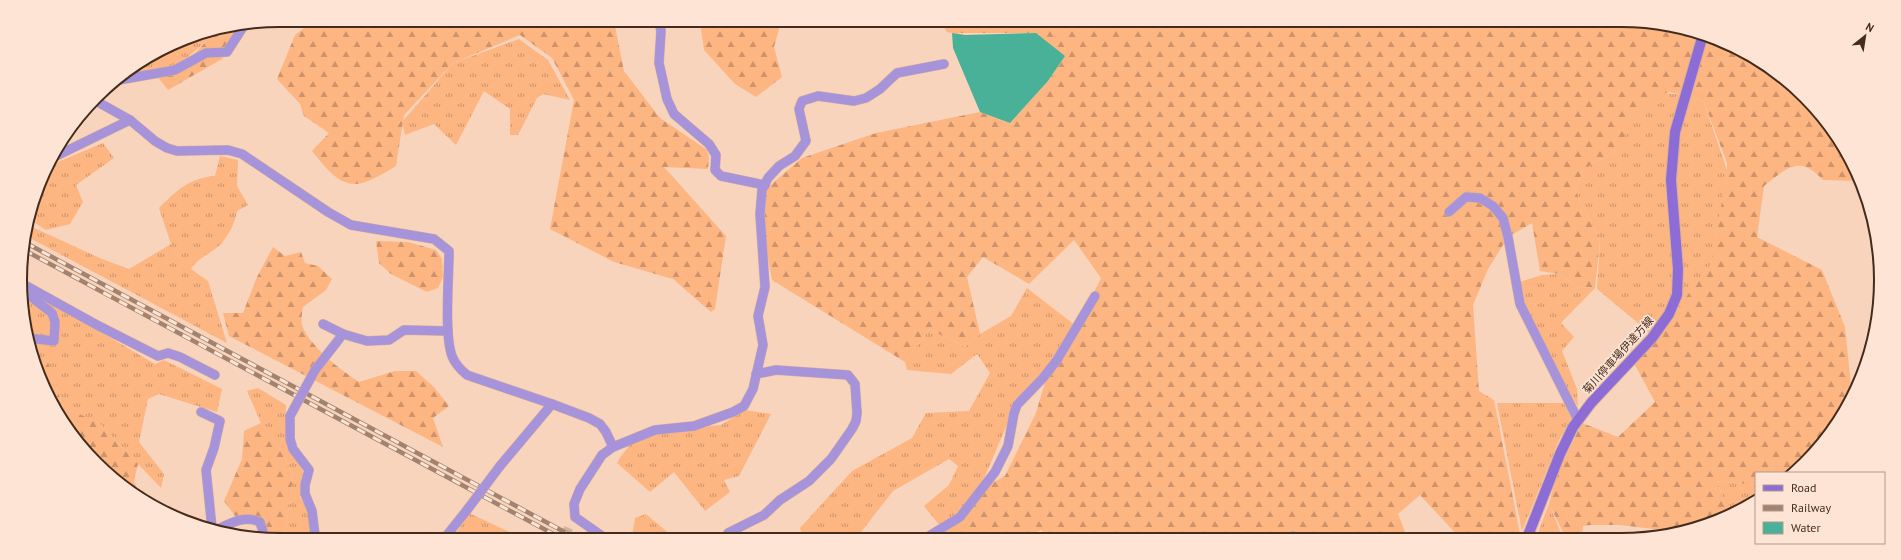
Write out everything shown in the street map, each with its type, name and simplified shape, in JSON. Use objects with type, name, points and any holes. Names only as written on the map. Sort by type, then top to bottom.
[{"type":"main road","name":"菊川停車場伊達方線","points":[[1529,533],[1560,454],[1578,420],[1590,402],[1652,338],[1670,314],[1677,294],[1678,269],[1671,180],[1675,132],[1701,40]]},
{"type":"street","points":[[660,27],[659,63],[662,83],[666,99],[674,114],[709,144],[716,155],[715,170],[721,176],[765,185]]},
{"type":"street","points":[[126,79],[175,70],[206,53],[227,52],[241,30]]},
{"type":"street","points":[[596,533],[573,521],[574,504],[580,489],[602,456],[613,448],[655,430],[694,426],[733,412],[744,406],[753,389],[763,345],[758,316],[765,287],[760,214],[762,190],[779,166],[795,156],[806,141],[799,109],[802,101],[818,96],[854,101],[866,98],[880,88],[897,72],[944,64]]},
{"type":"street","points":[[99,103],[130,120],[155,141],[167,148],[177,151],[228,150],[242,154],[328,212],[351,225],[434,239],[449,251],[448,331],[451,356],[457,365],[467,375],[552,404],[600,424],[606,432],[613,448]]},
{"type":"street","points":[[61,154],[130,120]]},
{"type":"street","points":[[1449,212],[1466,197],[1480,198],[1493,206],[1503,218],[1508,237],[1520,304],[1578,420]]},
{"type":"street","points":[[27,287],[158,356],[168,353],[180,357],[215,375]]},
{"type":"street","points":[[28,292],[30,296],[52,313],[55,322],[54,341],[34,339]]},
{"type":"street","points":[[934,533],[960,517],[995,472],[1008,446],[1014,413],[1017,405],[1043,378],[1057,360],[1095,296]]},
{"type":"street","points":[[323,324],[343,334],[367,341],[389,340],[404,330],[448,331]]},
{"type":"street","points":[[315,533],[312,511],[305,494],[305,484],[309,470],[293,449],[290,440],[290,416],[315,370],[343,334]]},
{"type":"street","points":[[728,533],[764,515],[780,500],[809,481],[831,459],[850,433],[856,421],[857,413],[855,384],[848,375],[776,370],[756,374]]},
{"type":"street","points":[[449,533],[500,466],[552,404]]},
{"type":"street","points":[[201,412],[220,421],[214,448],[206,470],[211,523]]},
{"type":"street","points":[[224,526],[241,519],[251,518],[260,522],[263,532]]},
{"type":"green space","points":[[306,27],[615,27],[624,71],[660,118],[706,149],[709,156],[708,169],[664,167],[726,236],[715,309],[711,312],[673,279],[614,262],[550,229],[574,100],[552,58],[520,35],[453,63],[404,115],[396,166],[366,182],[356,184],[343,181],[331,173],[312,151],[329,133],[304,116],[300,104],[277,79],[295,35]]},
{"type":"green space","points":[[701,27],[780,27],[774,47],[782,77],[756,97],[735,84],[704,50]]},
{"type":"green space","points":[[944,27],[1621,27],[1654,29],[1670,32],[1702,40],[1718,46],[1762,70],[1775,79],[1800,101],[1822,126],[1831,139],[1854,181],[1823,180],[1807,167],[1793,166],[1786,169],[1764,186],[1757,237],[1822,270],[1845,327],[1851,386],[1822,434],[1800,459],[1786,472],[1755,472],[1755,485],[1717,481],[1726,510],[1702,520],[1660,530],[1620,525],[1590,525],[1583,526],[1582,533],[1564,533],[1549,504],[1557,473],[1582,423],[1618,437],[1655,402],[1635,365],[1711,264],[1727,173],[1727,163],[1703,100],[1669,92],[1643,101],[1617,150],[1584,169],[1575,190],[1600,241],[1595,288],[1578,287],[1559,274],[1540,271],[1532,223],[1508,237],[1488,269],[1473,305],[1479,391],[1494,400],[1520,533],[1455,533],[1420,495],[1398,514],[1405,533],[1044,533],[1041,530],[1036,533],[944,533],[963,520],[987,486],[1005,476],[1036,413],[1048,372],[1081,319],[1101,278],[1074,240],[1029,284],[983,257],[967,277],[980,334],[965,347],[929,329],[905,362],[772,280],[764,238],[766,189],[802,158],[876,133],[980,112],[1010,123],[1048,81],[1062,61],[1036,33],[956,33],[965,35],[947,32]]},
{"type":"green space","points":[[242,30],[222,59],[168,90],[156,75],[184,65],[210,37]]},
{"type":"green space","points":[[211,37],[175,68],[127,78],[168,53],[199,40]]},
{"type":"green space","points":[[519,39],[548,60],[570,100],[543,94],[537,98],[518,135],[510,135],[510,109],[484,91],[456,145],[434,124],[405,135],[402,122],[453,63]]},
{"type":"green space","points":[[1664,93],[1683,95],[1703,100],[1728,173],[1711,264],[1656,338],[1597,289],[1600,241],[1575,190],[1584,169],[1617,150],[1624,130],[1643,101]]},
{"type":"green space","points":[[103,143],[114,158],[76,185],[83,202],[70,224],[46,230],[34,222],[40,199],[56,163]]},
{"type":"green space","points":[[220,156],[238,160],[237,186],[248,205],[237,211],[231,230],[220,245],[201,259],[191,269],[208,281],[227,343],[31,238],[33,227],[102,259],[129,269],[171,244],[159,208],[184,186],[198,179],[215,176]]},
{"type":"green space","points":[[376,241],[408,242],[436,250],[442,259],[443,277],[438,288],[427,292],[391,274],[379,263]]},
{"type":"green space","points":[[273,247],[285,256],[301,252],[305,263],[318,266],[332,279],[326,290],[303,307],[302,316],[302,325],[305,333],[326,357],[359,382],[395,371],[416,371],[434,387],[449,406],[433,418],[443,447],[229,336],[223,313],[243,313],[257,277]]},
{"type":"green space","points":[[1559,274],[1578,287],[1595,288],[1561,323],[1574,337],[1562,351],[1577,389],[1578,407],[1532,330],[1516,283],[1542,275]]},
{"type":"green space","points":[[1027,288],[1076,326],[1048,372],[1018,399],[982,483],[957,516],[941,527],[924,506],[949,485],[958,466],[949,459],[893,491],[860,533],[801,533],[800,528],[852,471],[912,438],[926,413],[969,411],[990,373],[977,354],[951,374],[907,370],[905,362],[929,329],[965,347],[980,334],[1011,316]]},
{"type":"green space","points":[[28,292],[155,364],[164,360],[222,389],[217,412],[159,394],[148,399],[139,442],[164,474],[161,488],[98,422],[63,407],[47,360],[41,364],[29,313]]},
{"type":"green space","points":[[47,359],[63,407],[98,422],[138,464],[134,481],[136,488],[101,459],[79,434],[53,392],[41,365]]},
{"type":"green space","points":[[258,388],[286,405],[285,440],[291,453],[303,471],[300,497],[310,514],[312,533],[285,533],[293,477],[283,453],[261,423],[247,391]]},
{"type":"green space","points":[[1497,403],[1564,403],[1573,421],[1560,438],[1522,531]]},
{"type":"green space","points":[[745,410],[771,414],[739,476],[724,480],[730,492],[705,511],[674,472],[650,492],[617,463],[632,441],[664,431],[721,425]]},
{"type":"green space","points":[[261,423],[283,453],[293,477],[285,533],[265,532],[259,516],[235,516],[224,501],[242,459],[244,431]]},
{"type":"green space","points":[[1717,481],[1755,485],[1755,494],[1726,510]]},
{"type":"green space","points":[[1549,504],[1561,533],[1538,533]]},
{"type":"green space","points":[[469,513],[512,533],[456,533]]},
{"type":"green space","points":[[646,514],[668,533],[632,533],[635,518]]},
{"type":"water","points":[[952,33],[965,35],[1036,33],[1065,56],[1048,81],[1010,123],[980,112],[953,48]]},
{"type":"tunnel","points":[[566,533],[570,525]]},
{"type":"railway","points":[[29,245],[566,533]]},
{"type":"railway","points":[[29,252],[551,533]]}]
